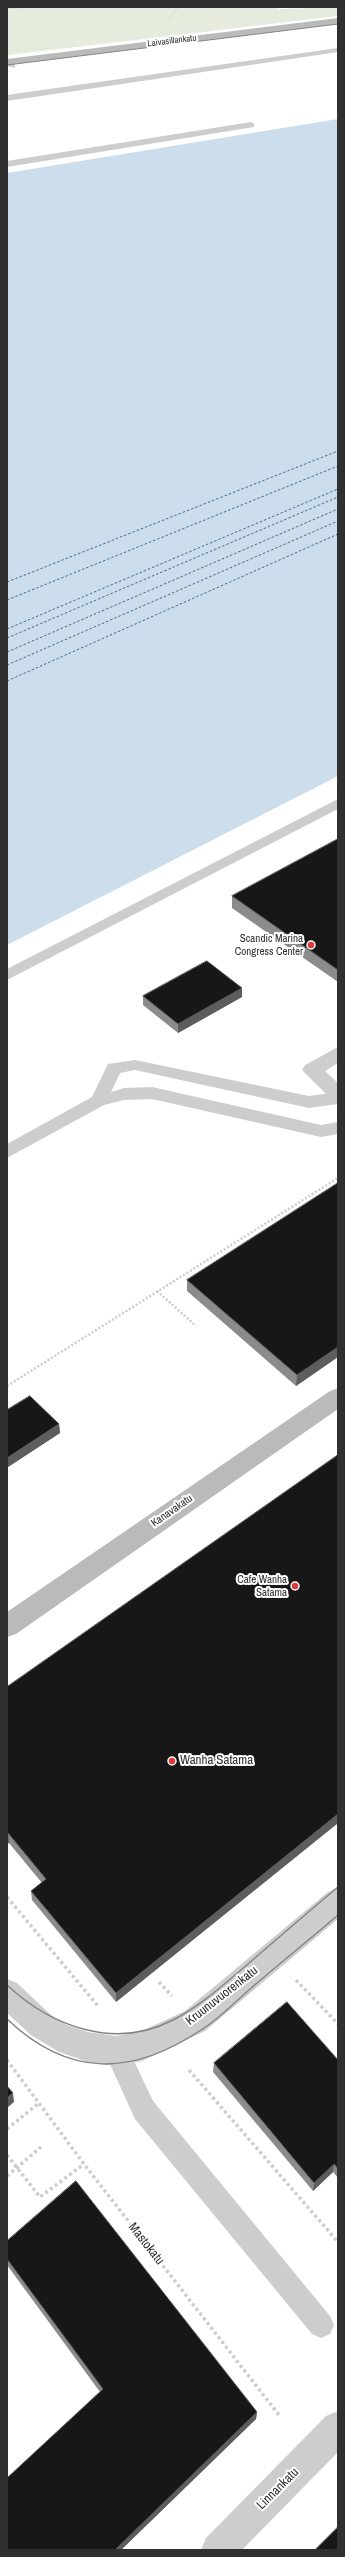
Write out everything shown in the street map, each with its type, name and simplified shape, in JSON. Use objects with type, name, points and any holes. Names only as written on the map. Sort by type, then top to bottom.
[{"type":"main road","name":"Laivasillankatu","points":[[8,63],[338,21]]},
{"type":"main road","name":"Laivasillankatu","points":[[8,63],[338,26]]},
{"type":"main road","name":"Kanavakatu","points":[[7,1626],[338,1397]]},
{"type":"street","points":[[338,1054],[312,1070],[338,1094]]},
{"type":"street","name":"Kruunuvuorenkatu","points":[[7,1993],[41,2025],[59,2037],[88,2047],[116,2051],[142,2046],[195,2021],[338,1901]]},
{"type":"street","name":"Linnankatu","points":[[218,2550],[338,2428]]},
{"type":"lane","points":[[275,58],[301,49],[338,43]]},
{"type":"lane","points":[[7,98],[338,50]]},
{"type":"lane","points":[[7,164],[250,125]]},
{"type":"lane","points":[[7,975],[338,803]]},
{"type":"lane","points":[[98,1101],[114,1068],[135,1065],[309,1102],[338,1098]]},
{"type":"lane","points":[[7,1152],[98,1101],[124,1094],[152,1093],[321,1131],[338,1128]]},
{"type":"lane","points":[[116,2051],[144,2110],[321,2326]]},
{"type":"path","points":[[7,9],[30,7]]},
{"type":"path","points":[[231,7],[258,8]]},
{"type":"path","points":[[7,1386],[338,1178]]},
{"type":"path","points":[[157,1291],[196,1326]]},
{"type":"path","points":[[7,1897],[98,2006]]},
{"type":"path","points":[[294,1978],[338,2024]]},
{"type":"path","name":"Mastokatu","points":[[7,2060],[84,2164],[279,2415]]},
{"type":"path","points":[[189,2070],[338,2242]]},
{"type":"path","points":[[7,2129],[39,2103]]},
{"type":"path","points":[[7,2176],[41,2147]]},
{"type":"path","points":[[7,2154],[40,2197],[84,2164]]},
{"type":"shaded area","points":[[7,7],[275,7],[279,9],[338,7],[338,16],[7,55]]},
{"type":"water","points":[[338,119],[338,776],[7,945],[7,173]]},
{"type":"building","name":"Scandic Marina Congress Center","points":[[338,839],[338,970],[232,896]]},
{"type":"building","points":[[207,961],[242,988],[178,1024],[143,996]]},
{"type":"building","points":[[338,1183],[338,1347],[297,1375],[187,1280]]},
{"type":"building","points":[[30,1396],[59,1424],[7,1458],[7,1410]]},
{"type":"building","name":"Wanha Satama","points":[[338,1455],[338,1814],[116,1993],[31,1891],[46,1879],[8,1833],[7,1834],[7,1687]]},
{"type":"building","points":[[287,2002],[338,2060],[338,2169],[334,2164],[314,2183],[214,2063]]},
{"type":"building","points":[[7,2086],[13,2093],[7,2098]]},
{"type":"building","points":[[76,2181],[257,2412],[115,2550],[7,2550],[7,2478],[103,2389],[7,2259],[7,2241]]},
{"type":"building","points":[[338,2527],[338,2550],[315,2550]]},
{"type":"ferry route","points":[[7,582],[338,451]]},
{"type":"ferry route","points":[[7,600],[338,466]]},
{"type":"ferry route","points":[[7,629],[338,489]]},
{"type":"ferry route","points":[[7,638],[338,497]]},
{"type":"ferry route","points":[[7,652],[338,509]]},
{"type":"ferry route","points":[[7,665],[338,521]]},
{"type":"ferry route","points":[[7,681],[338,534]]},
{"type":"tram line","points":[[7,65],[338,24]]},
{"type":"tram line","points":[[7,1985],[25,2000],[44,2012],[85,2030],[107,2033],[129,2033],[151,2029],[173,2020],[203,2001],[338,1887]]},
{"type":"tram line","points":[[7,2019],[30,2038],[54,2052],[77,2061],[101,2064],[126,2062],[150,2056],[175,2045],[214,2021],[338,1915]]},
{"type":"place","name":"Scandic Marina Congress Center","points":[[311,945]]},
{"type":"place","name":"Cafe Wanha Satama","points":[[295,1586]]},
{"type":"place","name":"Wanha Satama","points":[[172,1761]]}]
